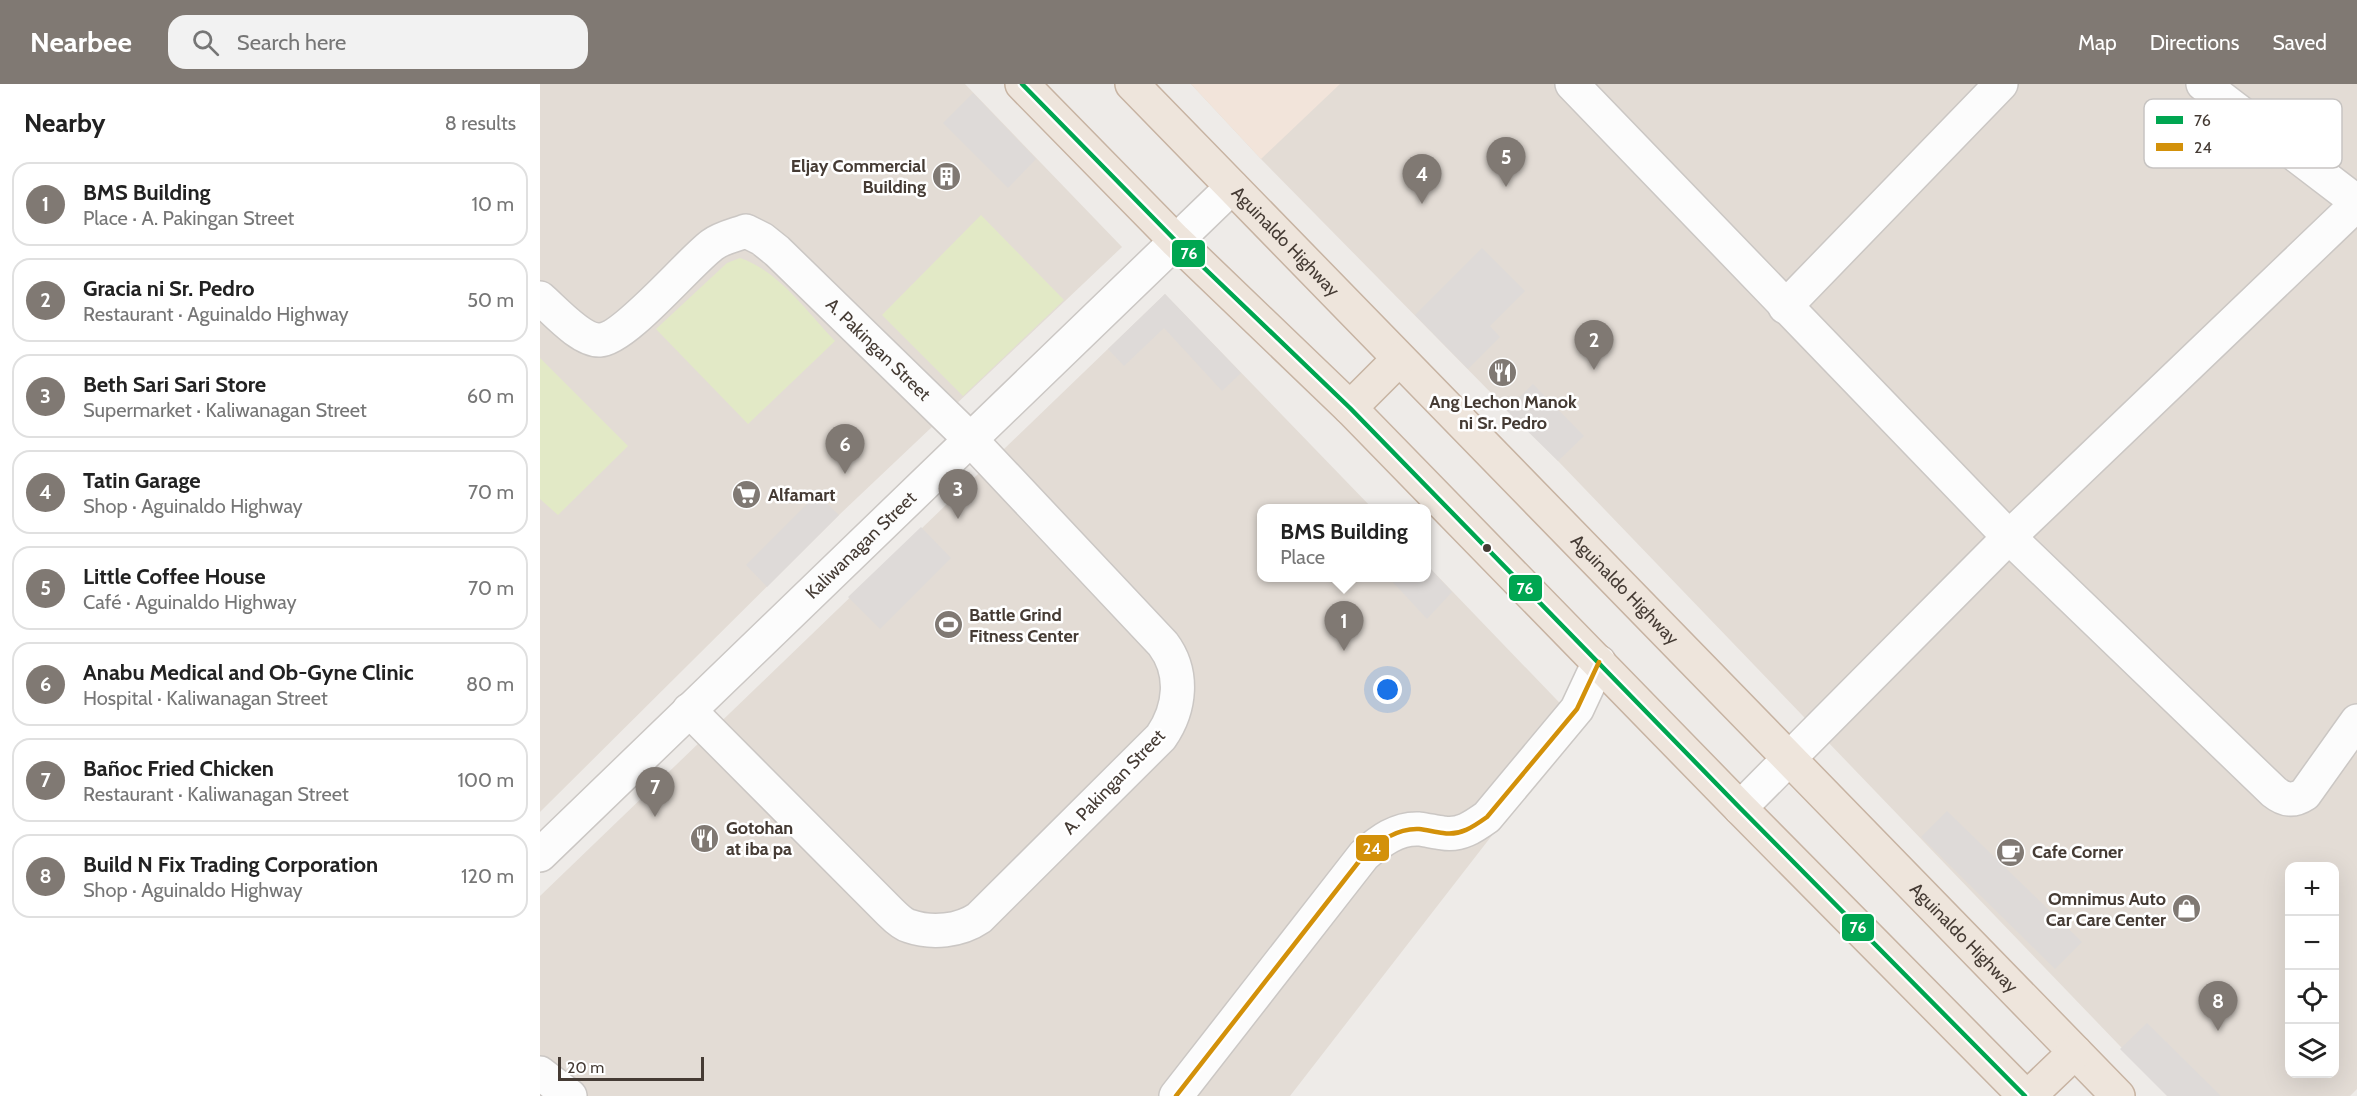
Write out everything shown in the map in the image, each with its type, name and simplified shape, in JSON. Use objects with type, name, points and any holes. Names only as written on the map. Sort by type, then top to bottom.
[{"type":"highway","points":[[1022,84],[1175,240],[1350,408],[1740,808],[2027,1096],[2074,1052]]},
{"type":"highway","name":"Aguinaldo Highway","points":[[1132,84],[2118,1096]]},
{"type":"highway","points":[[1350,408],[1399,358]]},
{"type":"street","points":[[1572,84],[2009,537],[2281,798],[2291,800],[2305,794],[2357,722]]},
{"type":"street","points":[[1785,306],[2001,84]]},
{"type":"street","points":[[2203,84],[2222,99]]},
{"type":"street","points":[[1740,808],[2009,537],[2357,203],[2312,168]]},
{"type":"street","name":"Kaliwanagan Street","points":[[540,855],[1232,187]]},
{"type":"street","name":"A. Pakingan Street","points":[[540,298],[584,336],[600,340],[617,333],[713,244],[746,231],[762,239],[970,439],[1163,644],[1176,666],[1177,688],[1173,715],[1161,736],[979,918],[955,930],[909,926],[899,920],[689,710]]},
{"type":"street","points":[[1176,1096],[1364,855],[1382,840],[1400,832],[1418,829],[1447,834],[1468,830],[1487,818],[1576,709],[1599,662]]},
{"type":"street","points":[[540,1073],[570,1096]]},
{"type":"shaded area","points":[[540,84],[965,84],[1122,247],[839,515],[540,812]]},
{"type":"shaded area","points":[[1191,84],[2357,84],[2357,1089],[2350,1096],[2168,1096],[1558,461],[1261,159]]},
{"type":"shaded area","points":[[1191,84],[1340,84],[1261,159]]},
{"type":"shaded area","points":[[973,93],[1036,159],[1008,188],[943,123]]},
{"type":"shaded area","points":[[1482,248],[1525,291],[1490,326],[1500,337],[1468,369],[1415,315]]},
{"type":"shaded area","points":[[1165,294],[1368,504],[1257,504],[1257,582],[1431,582],[1431,569],[1579,723],[1290,1096],[540,1096],[540,896]]},
{"type":"shaded area","points":[[1165,294],[1241,373],[1222,391],[1164,328],[1124,366],[1108,349]]},
{"type":"shaded area","points":[[1533,384],[1584,436],[1558,461],[1506,410]]},
{"type":"shaded area","points":[[817,494],[839,515],[767,587],[746,565]]},
{"type":"shaded area","points":[[921,527],[951,558],[880,629],[848,597]]},
{"type":"shaded area","points":[[1431,569],[1452,592],[1427,619],[1393,582],[1431,582]]},
{"type":"shaded area","points":[[1947,811],[2082,942],[2055,969],[1921,837]]},
{"type":"shaded area","points":[[2147,1023],[2221,1096],[2167,1096],[2120,1049]]},
{"type":"green space","points":[[981,215],[1064,300],[963,396],[882,315]]},
{"type":"green space","points":[[740,258],[754,264],[780,282],[835,341],[748,424],[656,329],[727,263]]},
{"type":"green space","points":[[540,358],[628,446],[558,515],[540,499]]},
{"type":"transit line","name":"76","points":[[1022,84],[1175,240],[1350,408],[2025,1096]]},
{"type":"transit line","name":"24","points":[[1176,1096],[1364,855],[1396,833],[1411,829],[1449,834],[1461,832],[1487,817],[1577,709],[1599,662]]},
{"type":"place","name":"Eljay Commercial Building","points":[[947,176]]},
{"type":"place","name":"Little Coffee House","points":[[1506,187]]},
{"type":"place","name":"Tatin Garage","points":[[1422,204]]},
{"type":"place","name":"Gracia ni Sr. Pedro","points":[[1594,370]]},
{"type":"place","name":"Ang Lechon Manok ni Sr. Pedro","points":[[1503,373]]},
{"type":"place","name":"Anabu Medical and Ob-Gyne Clinic","points":[[845,474]]},
{"type":"place","name":"Alfamart","points":[[747,495]]},
{"type":"place","name":"Beth Sari Sari Store","points":[[958,519]]},
{"type":"place","name":"Battle Grind Fitness Center","points":[[948,625]]},
{"type":"place","name":"BMS Building","points":[[1344,651]]},
{"type":"place","name":"Bañoc Fried Chicken","points":[[655,817]]},
{"type":"place","name":"Gotohan at iba pa","points":[[705,838]]},
{"type":"place","name":"Cafe Corner","points":[[2011,852]]},
{"type":"place","name":"Omnimus Auto Car Care Center","points":[[2187,909]]},
{"type":"place","name":"Build N Fix Trading Corporation","points":[[2218,1031]]}]
